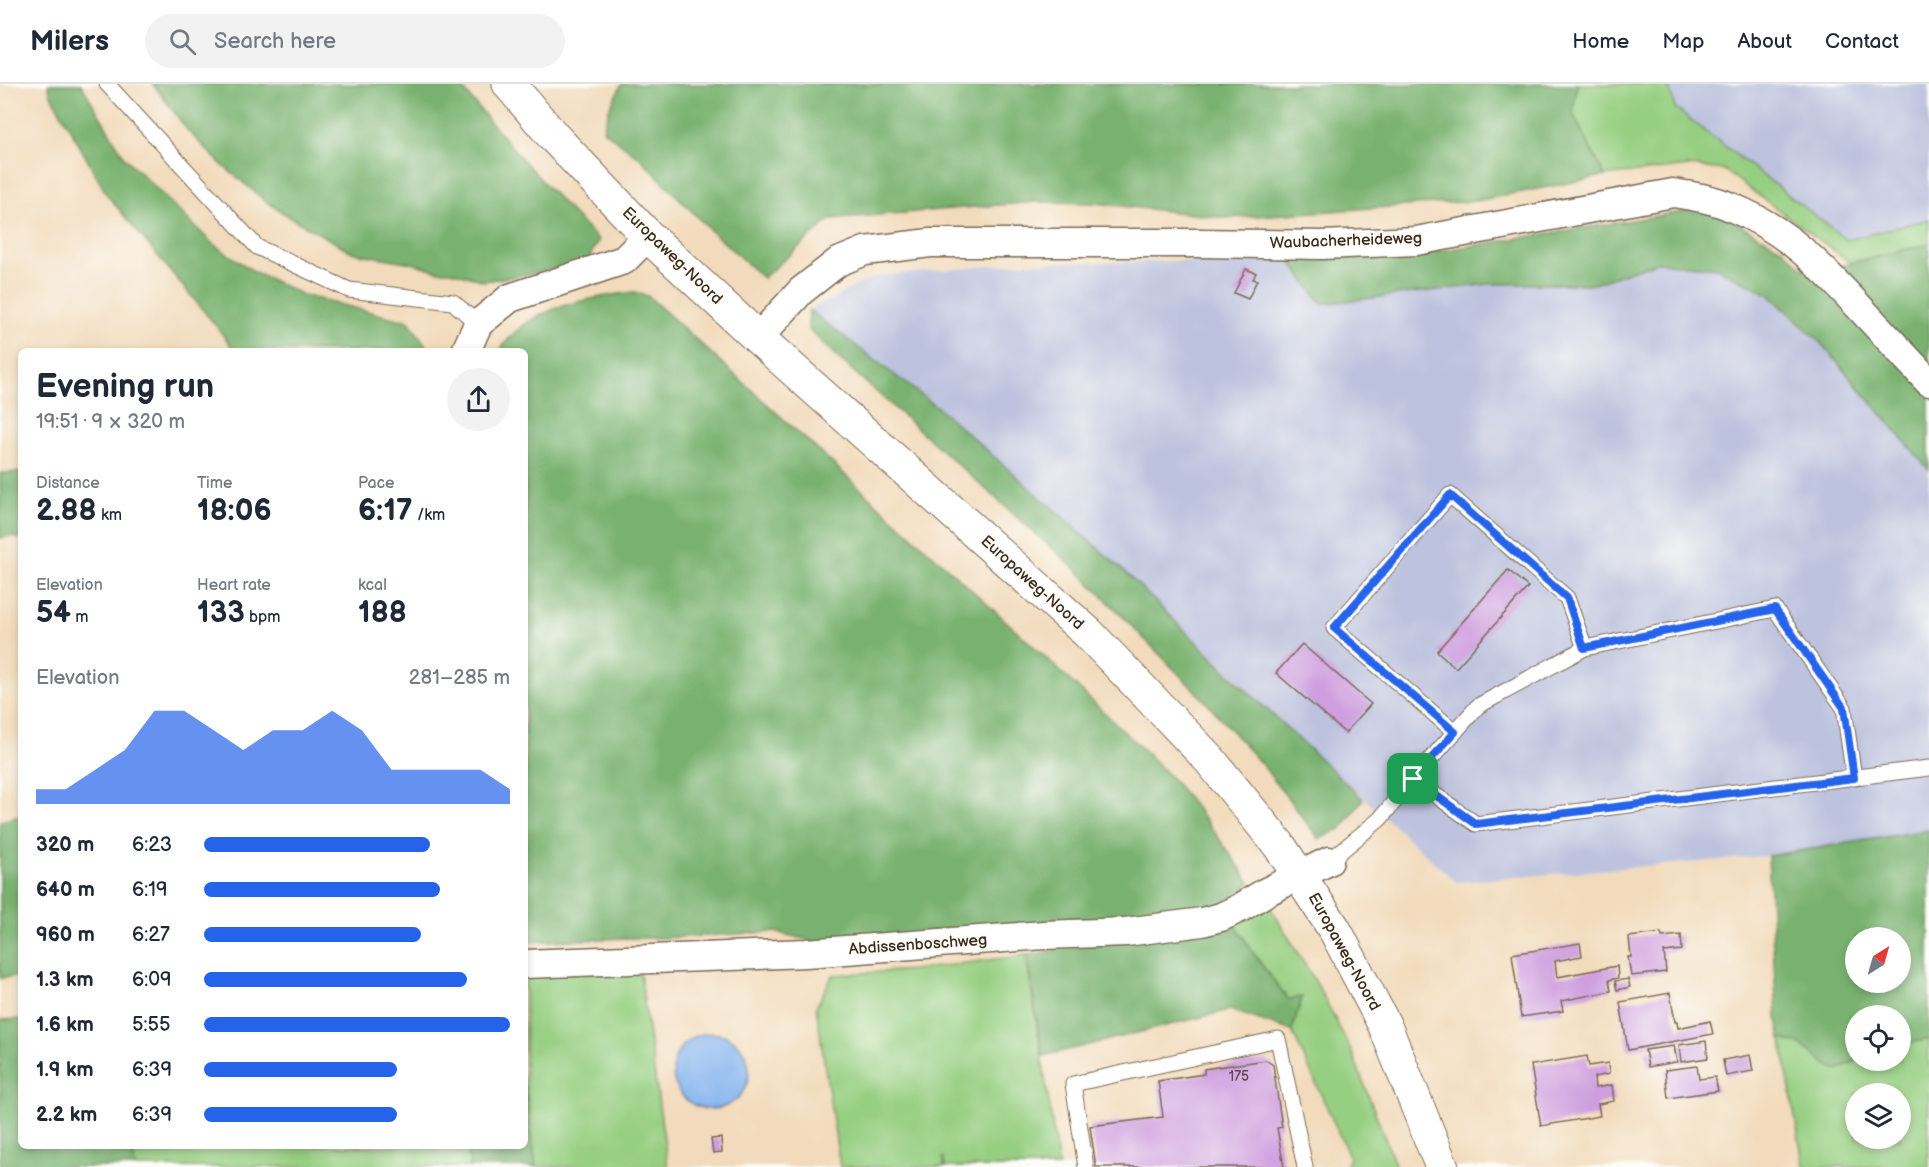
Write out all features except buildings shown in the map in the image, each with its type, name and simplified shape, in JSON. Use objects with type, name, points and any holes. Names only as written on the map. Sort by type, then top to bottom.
[{"type":"street","name":"Europaweg-Noord","points":[[509,84],[648,237],[1088,633],[1209,759],[1279,845],[1315,868],[1335,930],[1381,1017],[1442,1167]]},
{"type":"street","name":"Waubacherheideweg","points":[[758,338],[801,291],[838,262],[865,251],[930,243],[1323,245],[1416,241],[1674,193],[1729,206],[1767,224],[1796,244],[1823,269],[1929,382]]},
{"type":"street","points":[[467,348],[478,324],[510,298],[624,260],[648,237]]},
{"type":"street","name":"Abdissenboschweg","points":[[528,964],[806,953],[1044,935],[1126,932],[1202,922],[1221,917],[1315,868]]},
{"type":"lane","points":[[107,84],[256,247],[349,290],[453,302],[478,324]]},
{"type":"lane","points":[[1455,732],[1334,628],[1450,495],[1567,598],[1584,648]]},
{"type":"lane","points":[[1315,868],[1380,819],[1478,706],[1584,648],[1775,609],[1844,708],[1854,778]]},
{"type":"lane","points":[[1413,779],[1476,824],[1929,768]]},
{"type":"lane","points":[[1086,1167],[1073,1084],[1278,1039],[1305,1167]]},
{"type":"shaded area","points":[[1668,84],[1929,84],[1929,219],[1847,240],[1675,108]]},
{"type":"shaded area","points":[[1289,260],[1323,304],[1489,284],[1594,284],[1657,262],[1717,268],[1768,294],[1819,341],[1929,470],[1929,830],[1768,856],[1456,882],[1289,730],[1124,571],[941,410],[809,310],[877,276],[1023,263]]},
{"type":"green space","points":[[48,84],[81,84],[125,158],[213,244],[255,272],[303,295],[408,320],[428,348],[233,348],[107,195],[51,95]]},
{"type":"green space","points":[[153,84],[459,84],[562,203],[599,240],[589,258],[566,267],[484,281],[451,271],[438,271],[412,263],[354,253],[291,218],[264,200],[222,165],[188,131]]},
{"type":"green space","points":[[622,84],[1577,84],[1573,114],[1605,176],[1476,201],[1228,218],[1095,203],[1036,202],[831,219],[763,278],[709,229],[641,159],[603,130],[609,109]]},
{"type":"green space","points":[[1577,84],[1668,84],[1675,108],[1847,240],[1929,219],[1929,244],[1851,263],[1724,170],[1688,166],[1605,176],[1573,114]]},
{"type":"green space","points":[[1694,210],[1723,215],[1783,249],[1811,276],[1851,263],[1929,244],[1929,470],[1819,341],[1768,294],[1717,268],[1657,262],[1594,284],[1489,284],[1322,304],[1289,260],[1407,256]]},
{"type":"green space","points":[[634,292],[648,296],[1041,653],[1148,754],[1205,819],[1250,882],[1238,899],[1198,916],[820,943],[775,932],[528,942],[528,348],[502,348],[511,336],[525,324],[541,315],[559,307]]},
{"type":"green space","points":[[809,310],[941,410],[1124,571],[1227,672],[1363,799],[1342,828],[1319,839],[1264,767],[1208,704],[1082,575],[826,347],[808,328]]},
{"type":"green space","points":[[18,472],[18,538],[11,536],[0,538],[0,473]]},
{"type":"green space","points":[[18,817],[18,976],[0,978],[0,821]]},
{"type":"green space","points":[[1929,830],[1929,1039],[1911,1043],[1911,1005],[1845,1005],[1845,1066],[1836,1070],[1799,1043],[1781,1039],[1777,1019],[1768,856]]},
{"type":"green space","points":[[1267,902],[1318,986],[1351,1050],[1396,1167],[1346,1167],[1350,1158],[1292,1031],[1302,998],[1288,999],[1256,957],[1233,921]]},
{"type":"green space","points":[[1233,921],[1256,957],[1288,999],[1302,997],[1292,1031],[1230,1010],[1043,1056],[1026,955]]},
{"type":"green space","points":[[1026,955],[1059,1167],[945,1167],[943,1156],[944,1167],[840,1167],[816,1007],[833,975],[913,970]]},
{"type":"green space","points":[[528,973],[640,973],[668,1167],[536,1167],[528,1107]]},
{"type":"green space","points":[[18,1019],[18,1149],[132,1149],[135,1167],[0,1167],[0,1020]]},
{"type":"green space","points":[[1781,1039],[1799,1043],[1836,1070],[1845,1066],[1845,1071],[1911,1071],[1911,1043],[1929,1039],[1929,1167],[1804,1167]]},
{"type":"green space","points":[[528,1107],[536,1167],[470,1167],[467,1149],[528,1149]]},
{"type":"green space","points":[[132,1149],[467,1149],[470,1167],[135,1167]]},
{"type":"water","points":[[711,1033],[726,1036],[738,1044],[746,1056],[749,1071],[746,1086],[738,1098],[726,1106],[711,1109],[696,1106],[684,1098],[676,1086],[673,1071],[676,1056],[684,1044],[696,1036]]},
{"type":"route","points":[[1450,495],[1567,598],[1584,648],[1775,609],[1844,708],[1854,778],[1476,824],[1413,779],[1455,732],[1334,628],[1450,495]]}]
